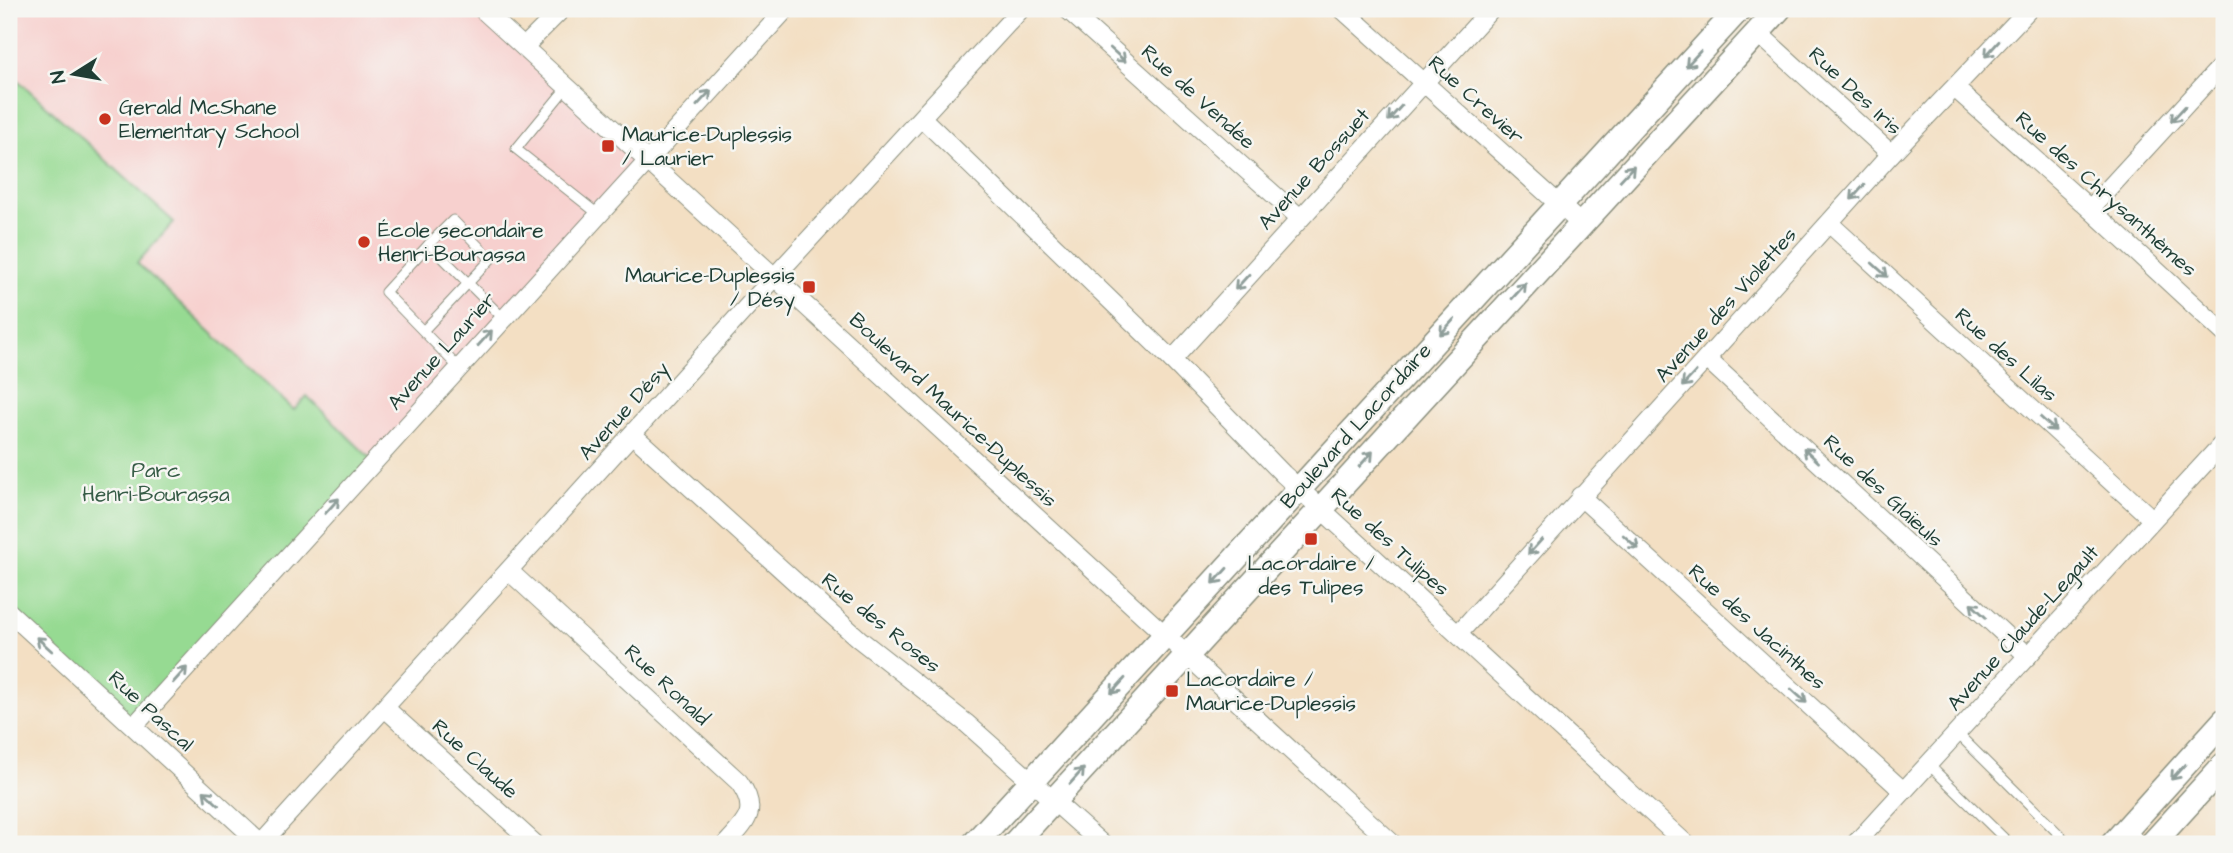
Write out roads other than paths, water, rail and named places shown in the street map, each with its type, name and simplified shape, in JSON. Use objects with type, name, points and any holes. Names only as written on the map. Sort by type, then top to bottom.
[{"type":"main road","name":"Boulevard Lacordaire","points":[[974,844],[1739,9]]},
{"type":"main road","name":"Boulevard Lacordaire","points":[[1014,844],[1779,9]]},
{"type":"main road","points":[[2125,840],[2224,722]]},
{"type":"main road","points":[[2152,844],[2224,765]]},
{"type":"street","name":"Boulevard Maurice-Duplessis","points":[[482,9],[1393,844]]},
{"type":"street","points":[[524,47],[562,9]]},
{"type":"street","name":"Avenue Laurier","points":[[134,726],[786,9]]},
{"type":"street","name":"Avenue Désy","points":[[261,844],[1021,9]]},
{"type":"street","name":"Rue de Vendée","points":[[1067,9],[1300,218]]},
{"type":"street","name":"Rue Crevier","points":[[1342,9],[1581,223]]},
{"type":"street","name":"Avenue Bossuet","points":[[1172,360],[1491,9]]},
{"type":"street","name":"Avenue des Violettes","points":[[1458,634],[1891,155],[2029,9]]},
{"type":"street","name":"Rue Des Iris","points":[[1757,32],[1891,155]]},
{"type":"street","points":[[2090,209],[2221,73]]},
{"type":"street","name":"Rue des Chrysanthèmes","points":[[1956,89],[2224,333]]},
{"type":"street","name":"Rue des Tulipes","points":[[922,118],[1172,360],[1320,510],[1686,844]]},
{"type":"street","name":"Rue des Lilas","points":[[1830,224],[2152,519]]},
{"type":"street","name":"Rue des Glaïeuls","points":[[1707,359],[2028,656]]},
{"type":"street","name":"Rue des Roses","points":[[633,435],[859,639],[931,693],[1102,844]]},
{"type":"street","name":"Avenue Claude-Legault","points":[[1855,844],[2224,442]]},
{"type":"street","name":"Rue des Jacinthes","points":[[1580,496],[1903,791]]},
{"type":"street","name":"Rue Ronald","points":[[509,571],[739,782],[750,803],[750,814],[726,844]]},
{"type":"street","name":"Rue Pascal","points":[[9,612],[261,844]]},
{"type":"street","name":"Rue Claude","points":[[386,708],[535,844]]},
{"type":"lane","points":[[567,87],[516,149],[598,214]]},
{"type":"lane","points":[[424,330],[491,259],[453,220],[385,292],[458,367]]},
{"type":"lane","points":[[429,244],[503,318]]},
{"type":"lane","points":[[1957,733],[2069,844]]},
{"type":"lane","points":[[1928,764],[2010,844]]},
{"type":"place","name":"Gerald McShane Elementary School","points":[[105,119]]},
{"type":"place","name":"Maurice-Duplessis / Laurier","points":[[608,146]]},
{"type":"place","name":"École secondaire Henri-Bourassa","points":[[364,242]]},
{"type":"place","name":"Maurice-Duplessis / Désy","points":[[809,287]]},
{"type":"place","name":"Lacordaire / des Tulipes","points":[[1311,539]]},
{"type":"place","name":"Lacordaire / Maurice-Duplessis","points":[[1172,691]]},
{"type":"park label","name":"Parc Henri-Bourassa","points":[[156,482]]}]
